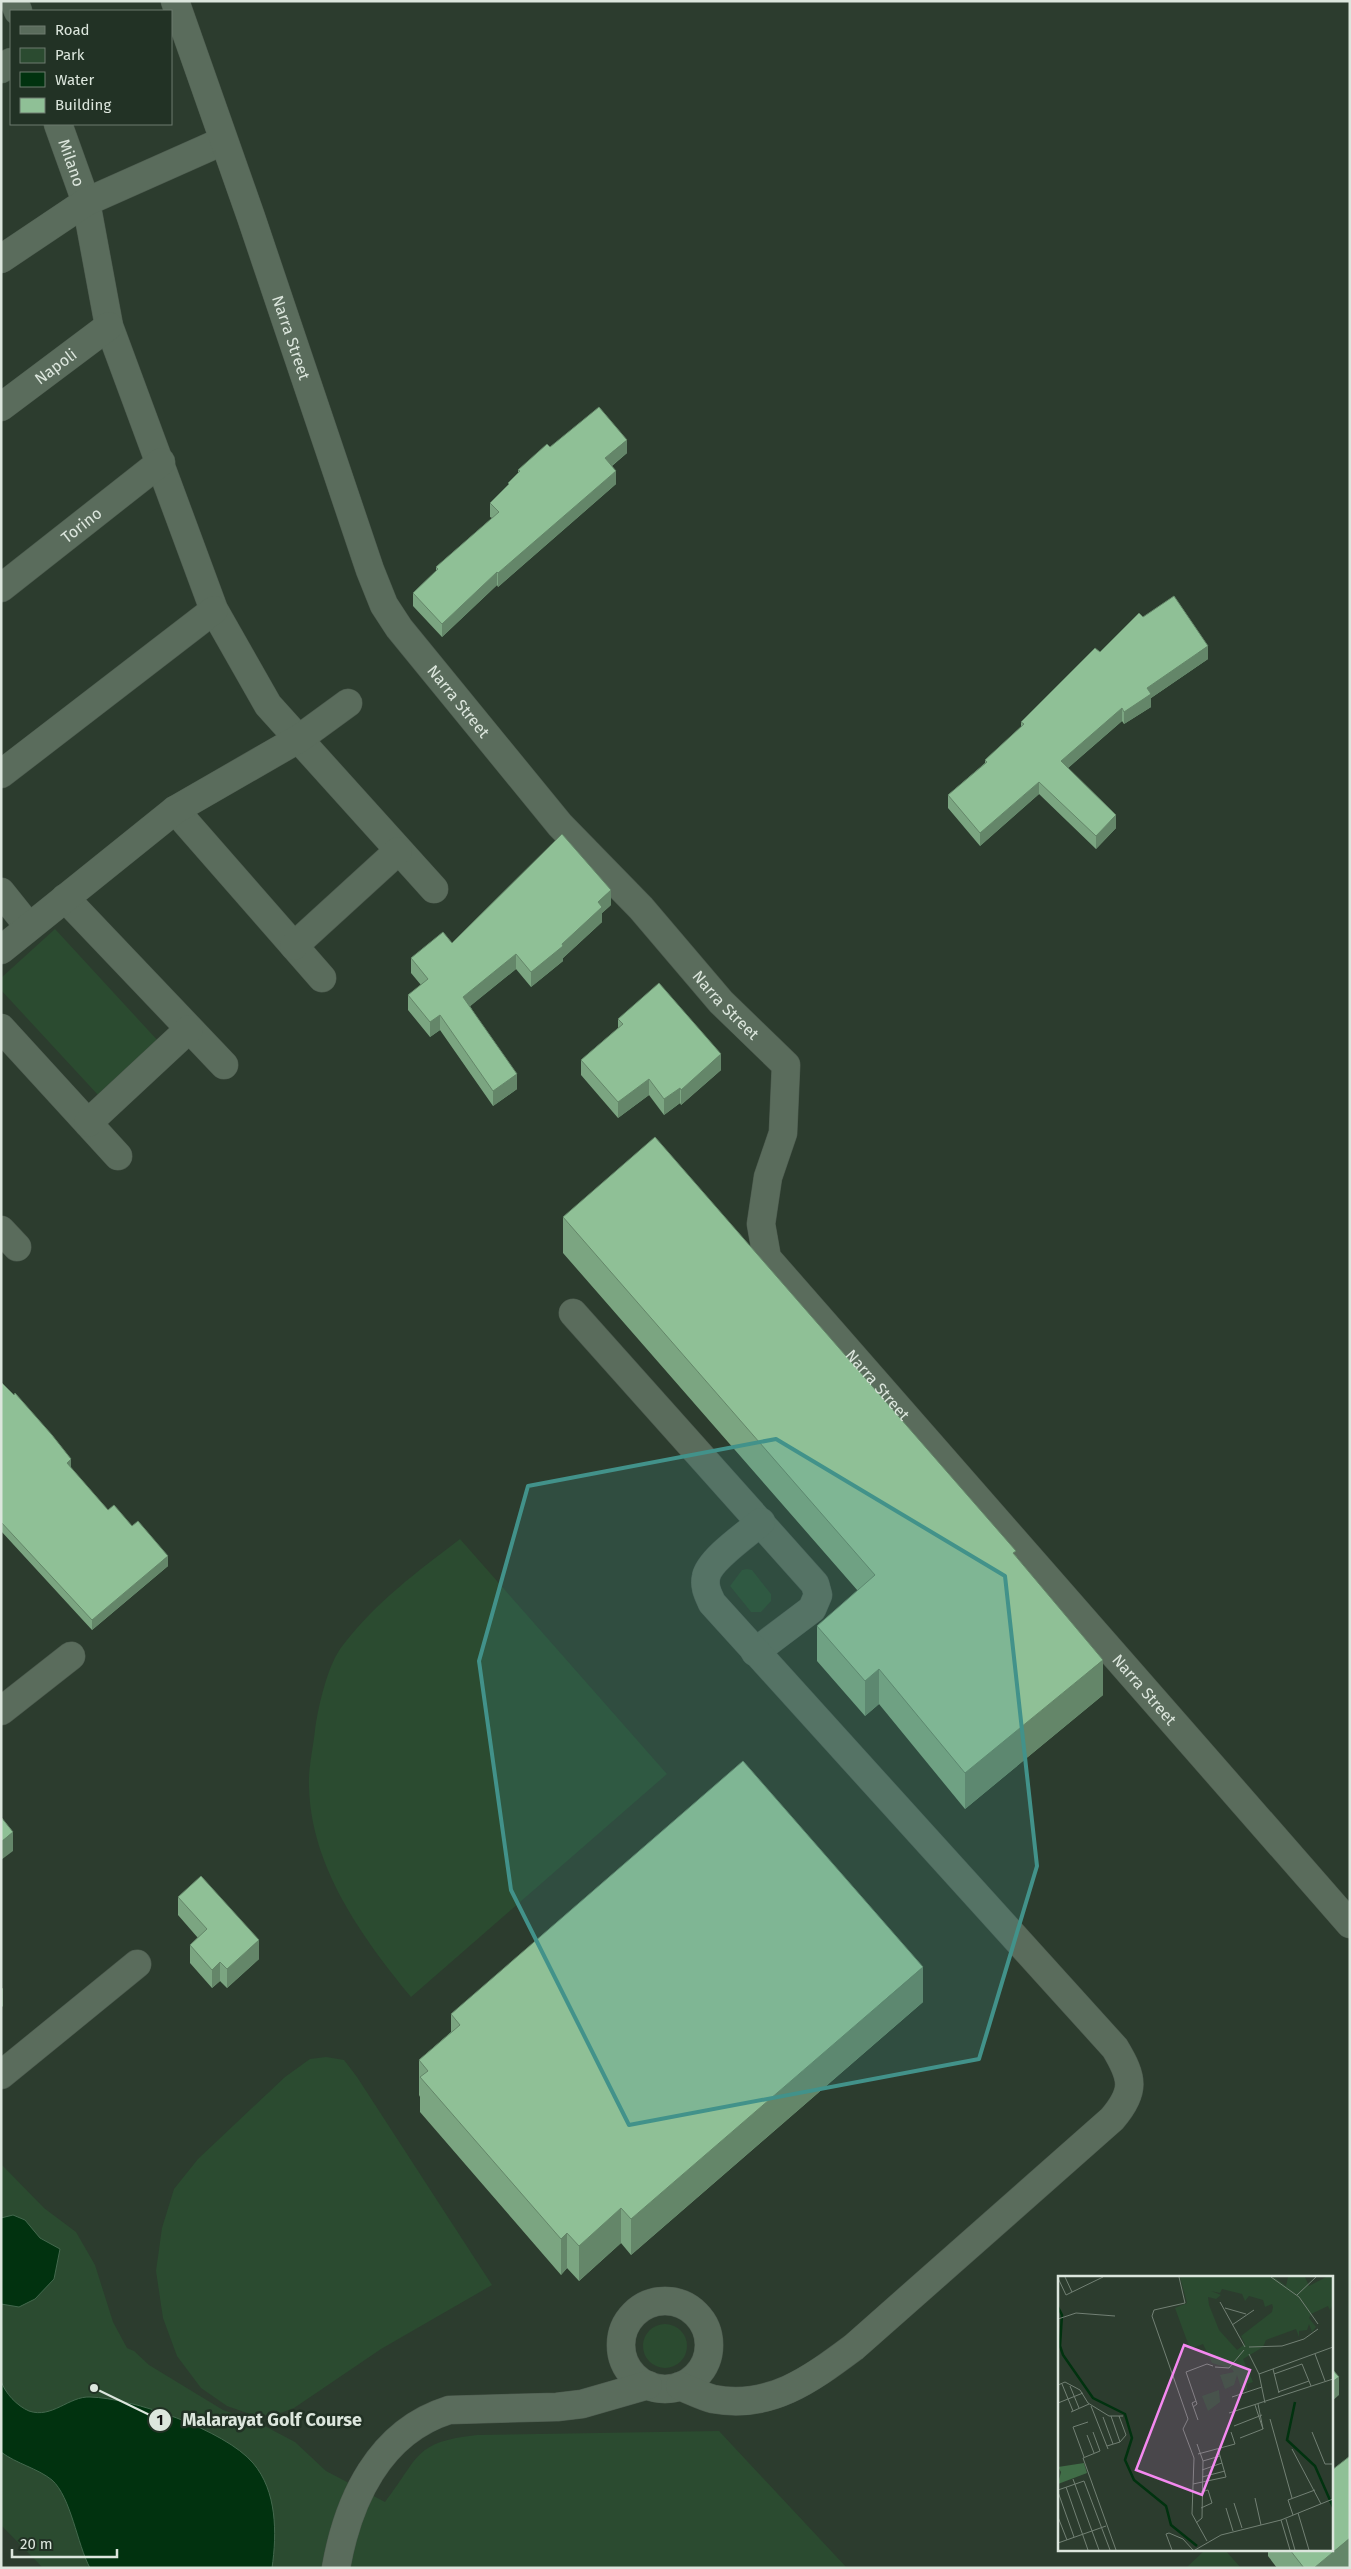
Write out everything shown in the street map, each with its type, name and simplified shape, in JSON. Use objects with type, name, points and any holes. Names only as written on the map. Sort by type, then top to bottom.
[{"type":"street","name":"Narra Street","points":[[175,1],[251,216],[349,512],[384,605],[399,628],[560,825],[641,908],[721,1002],[786,1065],[783,1133],[768,1177],[761,1224],[767,1258],[1297,1867],[1350,1924]]},
{"type":"street","name":"Milano","points":[[58,125],[86,202],[109,326],[161,462],[214,610],[268,705],[300,738],[398,851],[434,889]]},
{"type":"street","points":[[1,259],[86,202],[223,141]]},
{"type":"street","name":"Napoli","points":[[1,407],[109,326]]},
{"type":"street","name":"Torino","points":[[1,588],[161,462]]},
{"type":"street","points":[[1,774],[214,610]]},
{"type":"street","points":[[1,950],[174,810],[300,738],[348,703]]},
{"type":"street","points":[[174,810],[322,978]]},
{"type":"street","points":[[294,946],[398,851]]},
{"type":"street","points":[[1,892],[29,927]]},
{"type":"street","points":[[65,898],[224,1065]]},
{"type":"street","points":[[1,1028],[118,1156]]},
{"type":"street","points":[[88,1123],[189,1029]]},
{"type":"street","points":[[573,1313],[815,1584],[818,1595],[812,1609],[754,1652]]},
{"type":"street","points":[[680,2386],[712,2398],[736,2401],[762,2399],[811,2379],[854,2347],[1112,2119],[1125,2104],[1130,2084],[1127,2068],[1114,2048],[754,1652],[712,1603],[705,1588],[706,1575],[714,1562],[761,1522]]},
{"type":"street","points":[[1,1711],[71,1656]]},
{"type":"street","points":[[1,2074],[137,1964]]},
{"type":"street","points":[[659,2301],[676,2302],[691,2309],[702,2320],[709,2335],[709,2351],[704,2365],[694,2378],[680,2386],[664,2389],[648,2385],[635,2376],[625,2363],[621,2347],[623,2331],[631,2317],[644,2306],[659,2301]]},
{"type":"street","points":[[336,2568],[342,2533],[353,2503],[377,2462],[398,2437],[432,2415],[449,2410],[582,2404],[648,2385]]},
{"type":"highlighted area","points":[[776,1439],[1005,1576],[1037,1866],[979,2059],[629,2125],[511,1890],[479,1661],[528,1486]]},
{"type":"green space","points":[[55,929],[159,1042],[99,1096],[1,990],[1,978]]},
{"type":"green space","points":[[460,1539],[667,1774],[411,1997],[358,1925],[342,1900],[329,1873],[312,1817],[309,1787],[310,1766],[321,1698],[328,1674],[343,1645],[384,1601],[413,1575]]},
{"type":"green space","points":[[742,1570],[752,1570],[771,1594],[771,1601],[761,1612],[751,1612],[730,1586]]},
{"type":"green space","points":[[326,2057],[344,2060],[357,2077],[492,2285],[381,2349],[294,2408],[275,2415],[253,2415],[227,2406],[201,2388],[177,2356],[163,2318],[156,2271],[162,2228],[174,2189],[198,2159],[285,2077],[310,2059]]},
{"type":"green space","points":[[1,2164],[44,2208],[76,2232],[95,2265],[113,2322],[127,2348],[134,2351],[149,2365],[223,2410],[257,2422],[295,2442],[326,2471],[385,2502],[420,2454],[429,2447],[456,2438],[477,2435],[719,2431],[847,2568],[43,2568],[1,2525]]},
{"type":"green space","points":[[669,2324],[681,2330],[686,2337],[686,2355],[681,2362],[674,2367],[661,2368],[649,2362],[644,2355],[643,2342],[649,2330],[656,2325]]},
{"type":"green space","points":[[1203,2552],[1227,2552],[1241,2568],[1186,2568]]},
{"type":"water","points":[[13,2215],[25,2220],[40,2238],[60,2249],[54,2279],[35,2299],[19,2307],[1,2304],[1,2218]]},
{"type":"water","points":[[1,2381],[12,2399],[29,2411],[45,2412],[82,2398],[108,2399],[129,2403],[177,2418],[222,2439],[240,2451],[253,2463],[261,2474],[271,2499],[275,2527],[272,2568],[90,2568],[69,2509],[59,2488],[46,2476],[1,2452]]},
{"type":"building","points":[[599,407],[627,440],[605,458],[616,471],[497,572],[442,624],[413,593],[438,569],[436,567],[499,512],[490,503],[520,471],[518,470],[547,444],[550,447]]},
{"type":"building","points":[[1174,596],[1208,646],[1147,688],[1151,694],[1124,712],[1122,708],[1061,761],[1116,815],[1096,836],[1039,782],[980,833],[948,795],[987,762],[985,760],[1024,724],[1021,722],[1095,648],[1100,652],[1139,613],[1143,617]]},
{"type":"building","points":[[562,834],[611,890],[598,902],[602,907],[562,944],[563,946],[531,972],[516,954],[463,997],[517,1074],[493,1091],[440,1015],[430,1022],[408,995],[428,979],[411,958],[443,932],[452,943]]},
{"type":"building","points":[[659,983],[721,1054],[681,1090],[680,1088],[664,1099],[649,1079],[618,1102],[581,1060],[623,1024],[618,1019]]},
{"type":"building","points":[[655,1137],[1016,1551],[1013,1553],[1103,1660],[965,1773],[879,1669],[865,1681],[817,1626],[875,1575],[563,1217]]},
{"type":"building","points":[[1,1382],[14,1395],[15,1393],[52,1435],[71,1459],[67,1463],[108,1510],[114,1505],[132,1526],[138,1521],[168,1556],[92,1620],[1,1522]]},
{"type":"building","points":[[743,1761],[923,1967],[631,2219],[621,2208],[579,2246],[567,2233],[561,2239],[420,2077],[428,2071],[419,2060],[460,2025],[451,2014]]},
{"type":"building","points":[[1,1817],[13,1832],[1,1842]]},
{"type":"building","points":[[201,1876],[259,1940],[227,1969],[220,1962],[212,1970],[190,1945],[207,1929],[178,1897]]},
{"type":"building","points":[[1334,2371],[1339,2377],[1334,2381]]},
{"type":"building","points":[[1350,2456],[1350,2538],[1334,2551],[1334,2468]]},
{"type":"building","points":[[1292,2552],[1333,2552],[1314,2568],[1304,2568]]},
{"type":"place","name":"Malarayat Golf Course","points":[[94,2388]]}]
